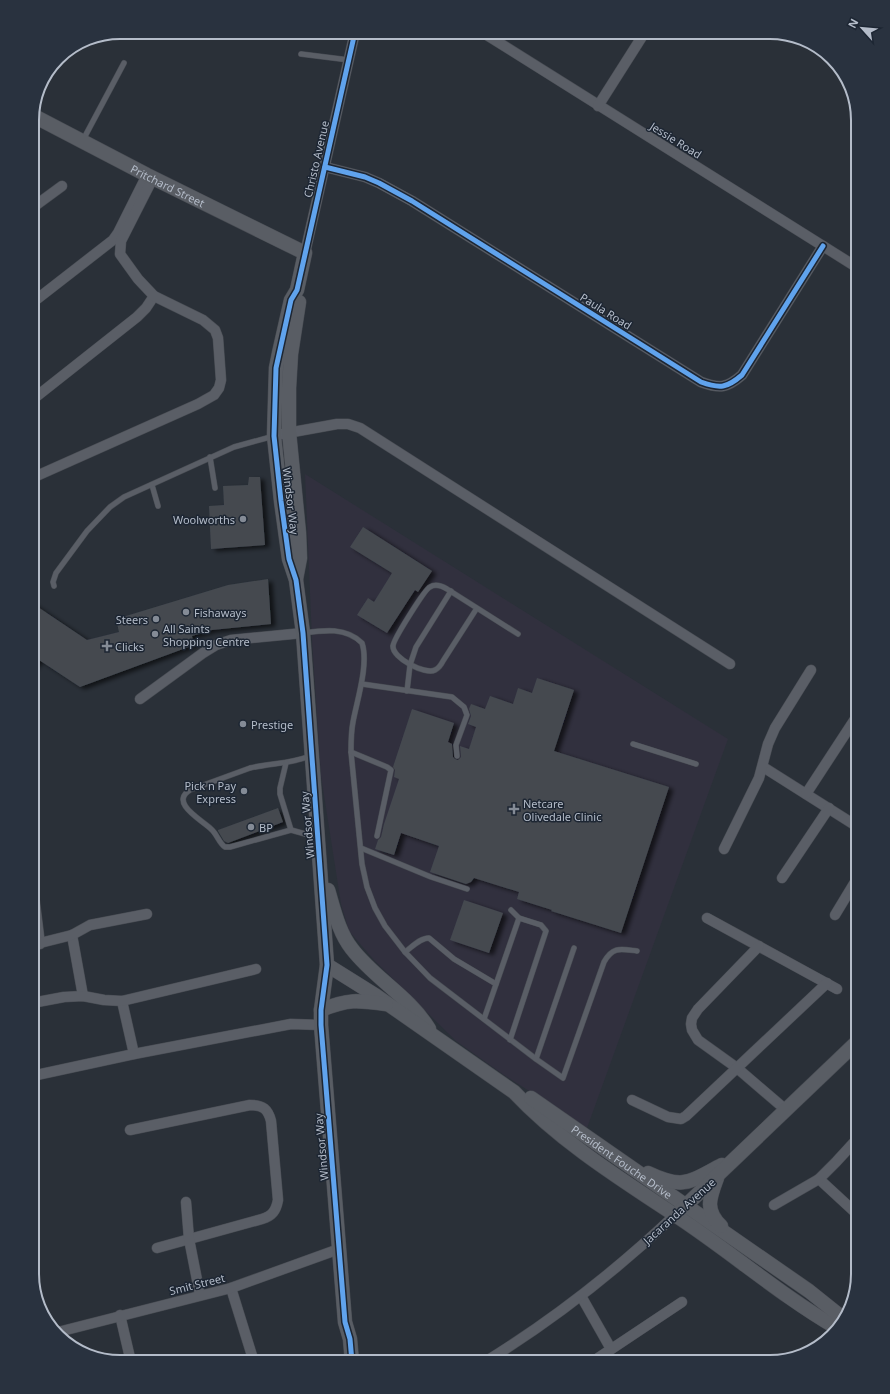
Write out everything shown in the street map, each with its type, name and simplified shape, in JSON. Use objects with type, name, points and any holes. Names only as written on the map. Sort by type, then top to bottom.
[{"type":"street","name":"Christo Avenue","points":[[297,290],[354,39]]},
{"type":"street","name":"Jessie Road","points":[[493,39],[851,264]]},
{"type":"street","points":[[598,106],[641,39]]},
{"type":"street","name":"Pritchard Street","points":[[39,118],[150,176],[305,253]]},
{"type":"street","name":"Paula Road","points":[[325,167],[365,177],[412,201],[701,382],[713,386],[725,387],[742,375],[823,246]]},
{"type":"street","points":[[39,298],[120,235],[150,176]]},
{"type":"street","points":[[39,203],[62,186]]},
{"type":"street","points":[[39,475],[198,404],[214,395],[219,388],[221,370],[218,338],[215,330],[203,320],[154,296],[138,279],[120,254],[120,235]]},
{"type":"street","points":[[97,253],[104,252],[120,254]]},
{"type":"street","name":"Windsor Way","points":[[296,580],[300,558],[289,432],[289,369],[299,300],[297,290]]},
{"type":"street","name":"Windsor Way","points":[[297,290],[291,300],[276,368],[274,436],[289,559],[296,580],[303,633],[319,838],[327,965],[321,1010],[321,1025],[345,1322],[343,1340],[344,1355]]},
{"type":"street","points":[[39,394],[137,317],[146,308],[154,296]]},
{"type":"street","points":[[274,436],[337,424],[348,424],[360,428],[730,664]]},
{"type":"street","points":[[140,699],[202,653],[216,645],[231,640],[303,633]]},
{"type":"street","points":[[724,849],[753,791],[763,767],[768,744],[775,728],[811,670]]},
{"type":"street","points":[[806,794],[851,725]]},
{"type":"street","points":[[763,767],[851,822]]},
{"type":"street","points":[[782,878],[829,808]]},
{"type":"street","points":[[320,867],[343,934],[351,949],[415,1009],[432,1034]]},
{"type":"street","points":[[835,915],[851,889]]},
{"type":"street","points":[[39,943],[72,935],[90,925],[147,914]]},
{"type":"street","points":[[707,918],[837,989]]},
{"type":"street","points":[[72,935],[83,996]]},
{"type":"street","points":[[759,946],[698,1008],[692,1018],[691,1024],[692,1030],[698,1040],[737,1068],[786,1110]]},
{"type":"street","name":"President Fouche Drive","points":[[327,965],[388,1004],[514,1092],[527,1106],[590,1158],[646,1197],[675,1215],[784,1294],[832,1325]]},
{"type":"street","points":[[39,1002],[64,997],[83,996],[104,1000],[122,1001],[256,968]]},
{"type":"street","points":[[632,1100],[668,1117],[681,1119],[692,1112],[826,983]]},
{"type":"street","points":[[321,1010],[357,1000],[388,1004]]},
{"type":"street","points":[[122,1001],[134,1054]]},
{"type":"street","points":[[39,1074],[134,1054],[291,1024],[321,1025]]},
{"type":"street","name":"Jacaranda Avenue","points":[[495,1355],[581,1296],[656,1233],[851,1048]]},
{"type":"street","name":"President Fouche Drive","points":[[514,1092],[531,1099],[619,1159],[809,1291],[839,1315]]},
{"type":"street","points":[[130,1130],[250,1105],[262,1106],[267,1109],[272,1121],[278,1200],[275,1211],[271,1215],[262,1219],[157,1248]]},
{"type":"street","points":[[774,1205],[819,1179],[851,1146]]},
{"type":"street","points":[[619,1159],[660,1178],[676,1183],[682,1183],[697,1178],[736,1158]]},
{"type":"street","points":[[718,1175],[710,1197],[710,1211],[717,1223],[738,1242]]},
{"type":"street","points":[[819,1179],[851,1209]]},
{"type":"street","points":[[186,1202],[189,1239],[200,1295]]},
{"type":"street","name":"Smit Street","points":[[63,1331],[231,1288],[339,1249]]},
{"type":"street","points":[[231,1288],[252,1355]]},
{"type":"street","points":[[581,1296],[612,1349]]},
{"type":"street","points":[[604,1355],[682,1302]]},
{"type":"street","points":[[120,1315],[129,1355]]},
{"type":"street","name":"Windsor Way","points":[[345,1322],[350,1339],[351,1355]]},
{"type":"lane","points":[[301,54],[349,60]]},
{"type":"lane","points":[[83,141],[124,63]]},
{"type":"lane","points":[[54,586],[53,582],[56,573],[98,519],[110,507],[124,498],[210,457],[246,442],[274,436]]},
{"type":"lane","points":[[210,457],[215,488]]},
{"type":"lane","points":[[152,485],[158,506]]},
{"type":"lane","points":[[476,608],[439,667],[433,671],[410,665],[394,652],[394,640],[427,588],[435,585],[451,591],[518,634]]},
{"type":"lane","points":[[407,691],[410,665],[416,646],[451,591]]},
{"type":"lane","points":[[303,633],[333,630],[351,634],[362,643],[364,649],[362,684],[353,722],[351,752],[361,848],[367,887],[375,908],[386,926],[405,952],[430,978],[536,1060],[563,1078],[608,954],[614,950],[622,949],[637,951]]},
{"type":"lane","points":[[362,684],[452,697],[464,707],[467,715],[456,745],[457,756]]},
{"type":"lane","points":[[634,744],[696,764]]},
{"type":"lane","points":[[351,752],[391,770],[377,836]]},
{"type":"lane","points":[[312,756],[286,763],[250,768],[186,792],[182,798],[182,802],[211,829],[225,847],[230,847],[291,830],[319,838]]},
{"type":"lane","points":[[286,763],[280,794],[291,830]]},
{"type":"lane","points":[[361,848],[431,877],[467,889]]},
{"type":"lane","points":[[510,1040],[545,939],[546,931],[545,928],[537,923],[519,918],[511,910]]},
{"type":"lane","points":[[484,1019],[519,918]]},
{"type":"lane","points":[[405,952],[425,938],[429,938],[454,959],[496,984]]},
{"type":"lane","points":[[536,1060],[574,948]]},
{"type":"shaded area","name":"Netcare Olivedale Clinic","points":[[305,474],[728,739],[587,1128],[504,1075],[456,1041],[374,960],[349,931],[341,904],[321,776],[312,640]]},
{"type":"building","points":[[249,477],[260,477],[265,545],[211,549],[209,506],[224,505],[223,486],[248,485]]},
{"type":"building","points":[[363,527],[432,571],[418,592],[415,590],[387,633],[357,615],[368,598],[374,602],[392,573],[350,547]]},
{"type":"building","name":"All Saints Shopping Centre","points":[[268,579],[271,624],[212,630],[192,636],[194,645],[80,687],[39,660],[39,608],[87,640],[119,632],[116,619],[228,585]]},
{"type":"building","points":[[537,678],[574,690],[554,751],[669,787],[621,933],[517,899],[519,892],[474,878],[471,882],[466,884],[430,872],[439,846],[401,833],[394,855],[375,849],[378,840],[381,837],[399,779],[394,777],[395,770],[393,767],[412,709],[454,723],[448,742],[452,744],[453,757],[458,760],[461,757],[460,746],[469,749],[476,727],[468,724],[471,716],[469,709],[471,704],[485,709],[490,696],[513,704],[518,688],[532,693]]},
{"type":"building","points":[[278,808],[283,822],[228,843],[224,841],[218,831],[218,830]]},
{"type":"building","points":[[464,900],[503,913],[489,953],[450,940]]},
{"type":"cycle path","points":[[351,1355],[350,1339],[345,1322],[321,1025],[321,1010],[327,965],[303,633],[296,580],[289,559],[274,436],[276,368],[291,300],[297,290],[353,39]]},
{"type":"cycle path","points":[[325,167],[365,177],[412,201],[701,382],[713,386],[727,385],[742,375],[823,246]]},
{"type":"place","name":"Woolworths","points":[[243,519]]},
{"type":"place","name":"Fishaways","points":[[186,612]]},
{"type":"place","name":"Steers","points":[[156,619]]},
{"type":"place","name":"All Saints Shopping Centre","points":[[155,634]]},
{"type":"place","name":"Clicks","points":[[107,646]]},
{"type":"place","name":"Prestige","points":[[243,724]]},
{"type":"place","name":"Pick n Pay Express","points":[[244,791]]},
{"type":"place","name":"Netcare Olivedale Clinic","points":[[514,809]]},
{"type":"place","name":"BP","points":[[251,827]]}]
